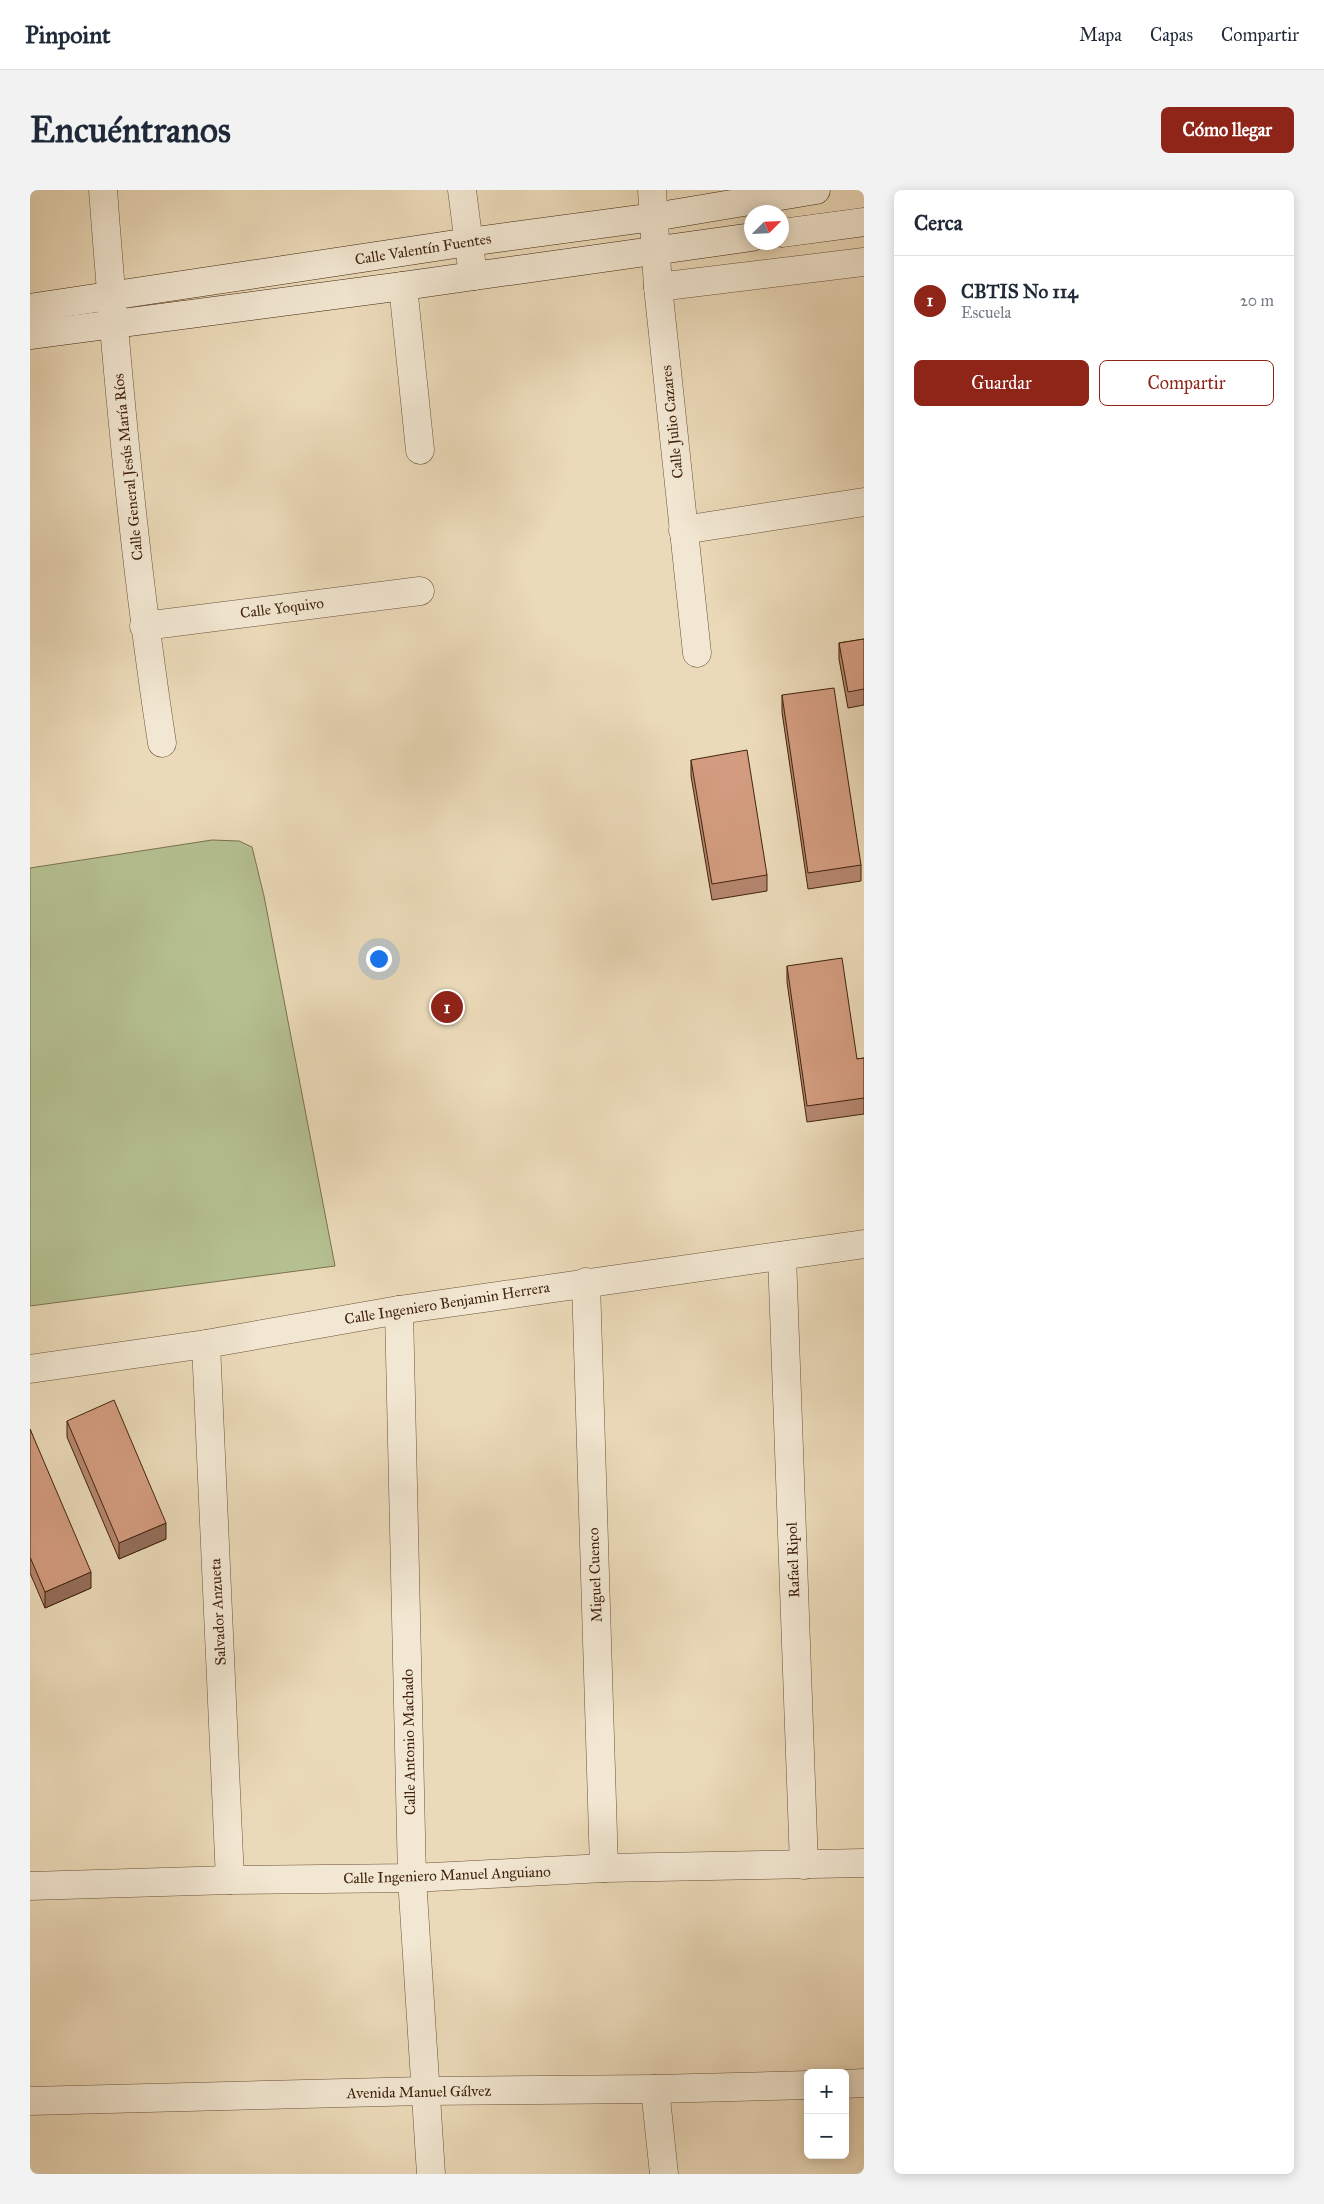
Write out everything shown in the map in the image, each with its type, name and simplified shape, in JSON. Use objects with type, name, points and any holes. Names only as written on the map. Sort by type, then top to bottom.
[{"type":"street","name":"Calle General Jesús María Ríos","points":[[103,190],[114,325],[144,626],[162,743]]},
{"type":"street","points":[[462,190],[473,276]]},
{"type":"street","name":"Calle Julio Cazares","points":[[652,190],[658,287],[697,653]]},
{"type":"street","name":"Calle Valentín Fuentes","points":[[30,308],[468,242],[654,217],[816,190]]},
{"type":"street","points":[[789,232],[864,222]]},
{"type":"street","points":[[30,335],[403,286],[744,238]]},
{"type":"street","points":[[658,287],[864,262]]},
{"type":"street","points":[[403,286],[420,450]]},
{"type":"street","points":[[683,530],[864,502]]},
{"type":"street","name":"Calle Yoquivo","points":[[144,626],[420,591]]},
{"type":"street","name":"Calle Ingeniero Benjamin Herrera","points":[[30,1369],[206,1344],[399,1310],[864,1244]]},
{"type":"street","name":"Rafael Ripol","points":[[782,1256],[804,1865]]},
{"type":"street","name":"Miguel Cuenco","points":[[586,1282],[604,1868]]},
{"type":"street","name":"Calle Antonio Machado","points":[[399,1310],[412,1878],[424,2091],[431,2174]]},
{"type":"street","name":"Salvador Anzueta","points":[[206,1344],[230,1880]]},
{"type":"street","name":"Calle Ingeniero Manuel Anguiano","points":[[30,1886],[230,1880],[412,1878],[604,1868],[864,1863]]},
{"type":"street","points":[[849,2084],[864,2083]]},
{"type":"street","name":"Avenida Manuel Gálvez","points":[[30,2101],[424,2091],[655,2089],[804,2085]]},
{"type":"street","points":[[655,2089],[664,2174]]},
{"type":"green space","points":[[212,840],[239,841],[252,847],[264,896],[335,1266],[30,1306],[30,868]]},
{"type":"building","points":[[864,639],[864,689],[848,692],[839,643]]},
{"type":"building","points":[[834,688],[861,865],[808,873],[782,695]]},
{"type":"building","points":[[747,750],[767,875],[712,884],[691,760]]},
{"type":"building","points":[[842,958],[857,1059],[864,1058],[864,1098],[807,1106],[787,966]]},
{"type":"building","points":[[114,1400],[166,1523],[119,1543],[67,1421]]},
{"type":"building","points":[[30,1429],[91,1572],[45,1592],[30,1557]]},
{"type":"place","name":"CBTIS No 114","points":[[447,1007]]}]
